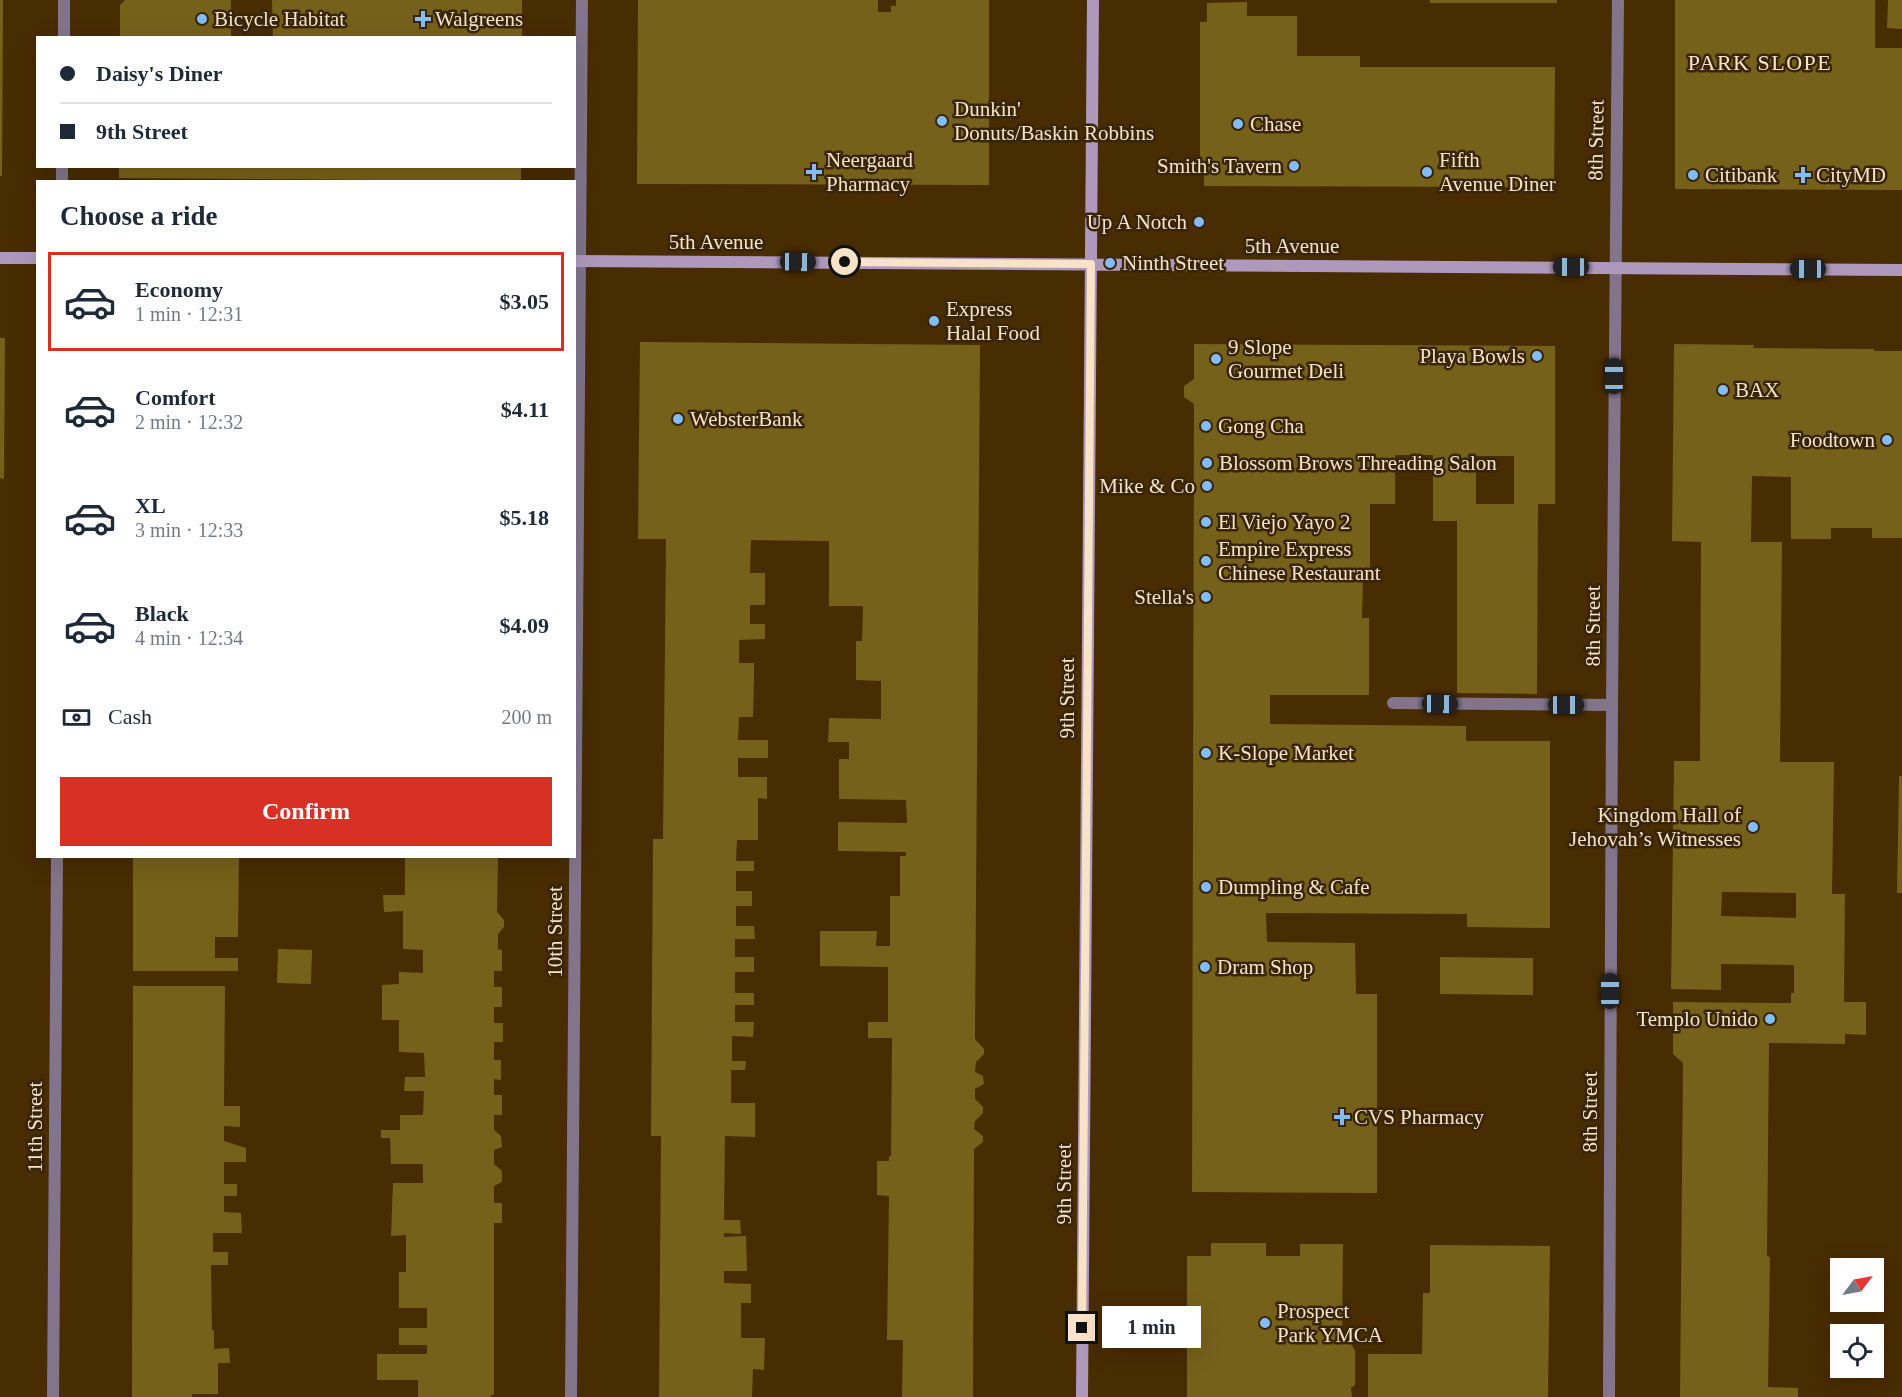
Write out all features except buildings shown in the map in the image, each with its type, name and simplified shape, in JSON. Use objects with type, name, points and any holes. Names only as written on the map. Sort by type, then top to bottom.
[{"type":"street","points":[[64,0],[64,36]]},
{"type":"street","name":"10th Street","points":[[576,450],[582,0]]},
{"type":"street","name":"9th Street","points":[[1082,1397],[1093,0]]},
{"type":"street","name":"8th Street","points":[[1609,1397],[1618,0]]},
{"type":"street","points":[[0,258],[36,258]]},
{"type":"street","name":"5th Avenue","points":[[577,261],[1902,270]]},
{"type":"street","points":[[1393,703],[1612,705]]},
{"type":"street","name":"11th Street","points":[[52,1397],[57,858]]},
{"type":"street","name":"10th Street","points":[[571,1397],[574,858]]},
{"type":"place","name":"Bicycle Habitat","points":[[202,19]]},
{"type":"place","name":"Walgreens","points":[[423,19]]},
{"type":"place","name":"Dunkin' Donuts/Baskin Robbins","points":[[942,121]]},
{"type":"place","name":"Chase","points":[[1238,124]]},
{"type":"place","name":"Smith's Tavern","points":[[1294,166]]},
{"type":"place","name":"Neergaard Pharmacy","points":[[814,172]]},
{"type":"place","name":"Fifth Avenue Diner","points":[[1427,172]]},
{"type":"place","name":"Citibank","points":[[1693,175]]},
{"type":"place","name":"CityMD","points":[[1803,175]]},
{"type":"place","name":"Up A Notch","points":[[1199,222]]},
{"type":"place","name":"Ninth Street","points":[[1110,263]]},
{"type":"place","name":"Express Halal Food","points":[[934,321]]},
{"type":"place","name":"Playa Bowls","points":[[1537,356]]},
{"type":"place","name":"9 Slope Gourmet Deli","points":[[1216,359]]},
{"type":"place","name":"BAX","points":[[1723,390]]},
{"type":"place","name":"WebsterBank","points":[[678,419]]},
{"type":"place","name":"Gong Cha","points":[[1206,426]]},
{"type":"place","name":"Foodtown","points":[[1887,440]]},
{"type":"place","name":"Blossom Brows Threading Salon","points":[[1207,463]]},
{"type":"place","name":"Mike & Co","points":[[1207,486]]},
{"type":"place","name":"El Viejo Yayo 2","points":[[1206,522]]},
{"type":"place","name":"Empire Express Chinese Restaurant","points":[[1206,561]]},
{"type":"place","name":"Stella's","points":[[1206,597]]},
{"type":"place","name":"K-Slope Market","points":[[1206,753]]},
{"type":"place","name":"Kingdom Hall of Jehovah’s Witnesses","points":[[1753,827]]},
{"type":"place","name":"Dumpling & Cafe","points":[[1206,887]]},
{"type":"place","name":"Dram Shop","points":[[1205,967]]},
{"type":"place","name":"Templo Unido","points":[[1770,1019]]},
{"type":"place","name":"CVS Pharmacy","points":[[1342,1117]]},
{"type":"place","name":"Prospect Park YMCA","points":[[1265,1323]]},
{"type":"district","name":"PARK SLOPE","points":[[1760,62]]},
{"type":"route","points":[[845,262],[1091,264],[1082,1328]]}]
